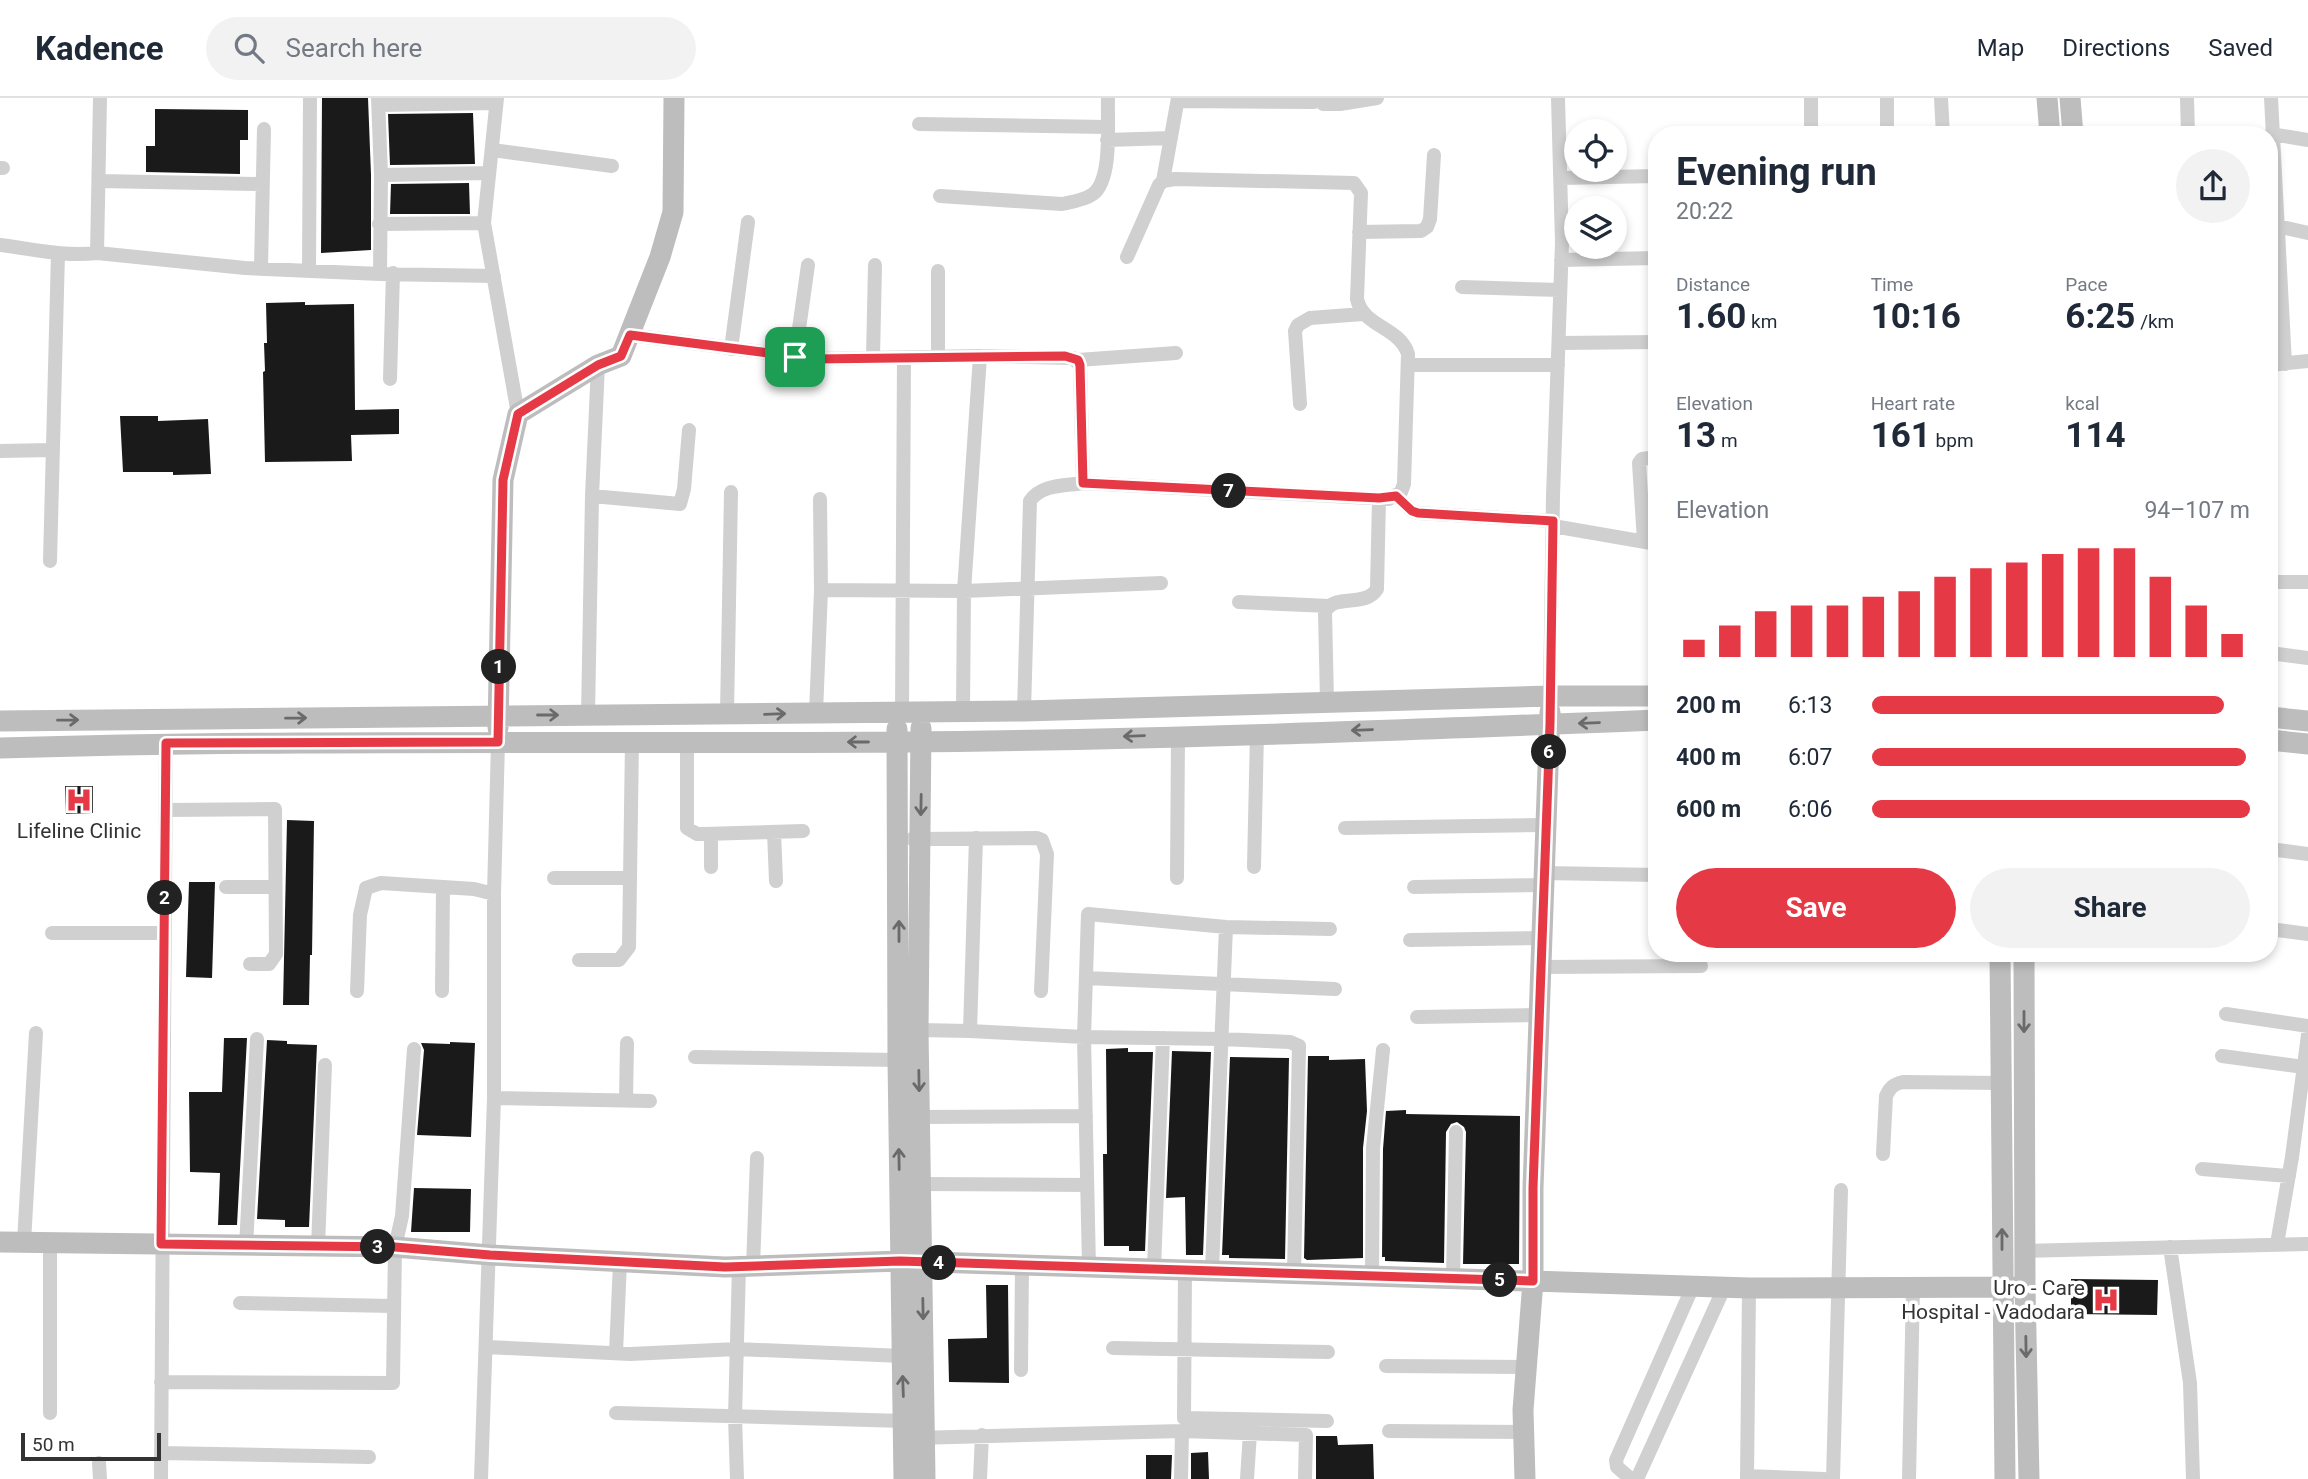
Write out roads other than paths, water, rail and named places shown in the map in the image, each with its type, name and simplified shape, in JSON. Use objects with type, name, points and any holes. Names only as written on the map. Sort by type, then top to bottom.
[{"type":"street","points":[[97,253],[100,98]]},
{"type":"street","points":[[309,271],[310,98]]},
{"type":"street","points":[[518,414],[598,365],[621,356],[660,257],[673,212],[674,98]]},
{"type":"street","points":[[940,196],[1062,204],[1077,201],[1093,193],[1102,182],[1106,164],[1108,98]]},
{"type":"street","points":[[1127,257],[1163,181],[1178,100],[1314,102],[1320,98],[1322,103],[1340,104],[1377,98]]},
{"type":"street","points":[[1525,1479],[1524,1432],[1533,1281],[1533,1188],[1550,724],[1561,260],[1558,98]]},
{"type":"street","points":[[1811,98],[1811,126]]},
{"type":"street","points":[[1887,98],[1887,126]]},
{"type":"street","points":[[1941,98],[1943,126]]},
{"type":"street","points":[[2047,98],[2049,126]]},
{"type":"street","points":[[2070,98],[2072,126]]},
{"type":"street","points":[[2187,98],[2188,126]]},
{"type":"street","points":[[2271,98],[2272,126]]},
{"type":"street","points":[[390,379],[386,274],[379,223],[379,102],[496,100],[484,223],[518,414],[503,480],[494,894],[494,1098],[481,1479]]},
{"type":"street","points":[[919,124],[1171,138]]},
{"type":"street","points":[[261,268],[264,129]]},
{"type":"street","points":[[2278,135],[2308,140]]},
{"type":"street","points":[[492,150],[612,166]]},
{"type":"street","points":[[1359,232],[1421,231],[1427,227],[1430,219],[1434,155]]},
{"type":"street","points":[[381,175],[489,173]]},
{"type":"street","points":[[1560,178],[1648,176]]},
{"type":"street","points":[[1024,711],[1030,501],[1035,493],[1048,488],[1083,483],[1379,498],[1396,496],[1404,484],[1408,354],[1402,340],[1363,314],[1357,299],[1361,193],[1354,183],[1175,179],[1163,181]]},
{"type":"street","points":[[99,181],[262,184]]},
{"type":"street","points":[[731,349],[748,222]]},
{"type":"street","points":[[379,223],[484,223]]},
{"type":"street","points":[[2278,226],[2308,233]]},
{"type":"street","points":[[2278,243],[2285,364]]},
{"type":"street","points":[[0,245],[80,255],[97,253],[261,268],[494,276]]},
{"type":"street","points":[[50,561],[58,253]]},
{"type":"street","points":[[1561,260],[1648,258]]},
{"type":"street","points":[[795,357],[808,265]]},
{"type":"street","points":[[873,358],[875,265]]},
{"type":"street","points":[[937,271],[938,358]]},
{"type":"street","points":[[1462,286],[1560,290]]},
{"type":"street","points":[[1300,404],[1295,331],[1298,324],[1310,318],[1363,314]]},
{"type":"street","points":[[630,335],[795,357],[1065,356],[1078,360],[1176,353]]},
{"type":"street","points":[[1559,343],[1648,342]]},
{"type":"street","points":[[963,710],[964,591],[980,356]]},
{"type":"street","points":[[904,358],[903,589],[906,712],[898,742],[898,1060],[904,1479]]},
{"type":"street","points":[[1078,360],[1083,483]]},
{"type":"street","points":[[2278,365],[2308,361]]},
{"type":"street","points":[[588,715],[592,496],[598,365]]},
{"type":"street","points":[[1408,365],[1558,365]]},
{"type":"street","points":[[592,496],[680,504],[690,430]]},
{"type":"street","points":[[0,451],[52,450]]},
{"type":"street","points":[[1648,458],[1642,459],[1639,463],[1648,523]]},
{"type":"street","points":[[727,714],[731,492]]},
{"type":"street","points":[[1396,496],[1418,513],[1553,524],[1648,542]]},
{"type":"street","points":[[1239,602],[1329,606],[1368,598],[1377,589],[1379,498]]},
{"type":"street","points":[[816,713],[821,590],[820,499]]},
{"type":"street","points":[[2278,582],[2308,582]]},
{"type":"street","points":[[821,590],[964,591],[1161,583]]},
{"type":"street","points":[[1326,702],[1325,616],[1329,606]]},
{"type":"street","points":[[2278,654],[2308,658]]},
{"type":"street","points":[[0,721],[1024,711],[1550,696],[1648,696]]},
{"type":"street","points":[[906,712],[922,741],[918,1030],[925,1479]]},
{"type":"street","points":[[2278,718],[2308,721]]},
{"type":"street","points":[[0,748],[166,743],[898,742],[1648,720]]},
{"type":"street","points":[[1254,867],[1257,733]]},
{"type":"street","points":[[1177,878],[1178,735]]},
{"type":"street","points":[[579,960],[619,960],[629,947],[632,741]]},
{"type":"street","points":[[687,741],[687,828],[697,834],[803,831]]},
{"type":"street","points":[[2278,741],[2308,744]]},
{"type":"street","points":[[161,1479],[166,743]]},
{"type":"street","points":[[166,810],[275,809],[275,954],[269,964],[250,964]]},
{"type":"street","points":[[1345,828],[1546,825]]},
{"type":"street","points":[[774,832],[775,881]]},
{"type":"street","points":[[711,834],[711,867]]},
{"type":"street","points":[[970,1031],[976,838]]},
{"type":"street","points":[[899,839],[1042,840],[1045,846],[1041,991]]},
{"type":"street","points":[[2278,850],[2308,854]]},
{"type":"street","points":[[1414,887],[1648,875]]},
{"type":"street","points":[[554,878],[630,878]]},
{"type":"street","points":[[357,991],[360,915],[366,888],[381,883],[474,889],[494,894]]},
{"type":"street","points":[[226,887],[275,887]]},
{"type":"street","points":[[442,991],[443,887]]},
{"type":"street","points":[[1089,1267],[1084,1037],[1088,914],[1226,927],[1330,929]]},
{"type":"street","points":[[1212,1270],[1226,927]]},
{"type":"street","points":[[2278,930],[2308,934]]},
{"type":"street","points":[[52,933],[164,933]]},
{"type":"street","points":[[1410,940],[1542,938]]},
{"type":"street","points":[[2000,962],[2005,1479]]},
{"type":"street","points":[[2024,962],[2025,1287],[2029,1479]]},
{"type":"street","points":[[1541,967],[1701,966]]},
{"type":"street","points":[[1086,978],[1335,989]]},
{"type":"street","points":[[2227,1014],[2308,1026]]},
{"type":"street","points":[[1417,1017],[1539,1015]]},
{"type":"street","points":[[918,1030],[1084,1037],[1221,1038],[1290,1042],[1299,1046],[1294,1272]]},
{"type":"street","points":[[24,1242],[36,1033]]},
{"type":"street","points":[[2277,1244],[2308,1035]]},
{"type":"street","points":[[1154,1268],[1164,1038]]},
{"type":"street","points":[[246,1246],[257,1039]]},
{"type":"street","points":[[626,1100],[627,1043]]},
{"type":"street","points":[[161,1382],[393,1383],[395,1247],[402,1216],[414,1049]]},
{"type":"street","points":[[1371,1275],[1373,1148],[1383,1050]]},
{"type":"street","points":[[2222,1056],[2304,1067]]},
{"type":"street","points":[[695,1057],[898,1060]]},
{"type":"street","points":[[318,1247],[325,1065]]},
{"type":"street","points":[[1883,1154],[1886,1096],[1889,1088],[1903,1082],[2001,1083]]},
{"type":"street","points":[[494,1098],[650,1101]]},
{"type":"street","points":[[919,1117],[1086,1116]]},
{"type":"street","points":[[1453,1278],[1456,1132]]},
{"type":"street","points":[[737,1479],[737,1349],[757,1158]]},
{"type":"street","points":[[2202,1169],[2289,1176]]},
{"type":"street","points":[[920,1184],[1087,1185]]},
{"type":"street","points":[[1833,1479],[1841,1191]]},
{"type":"street","points":[[0,1242],[395,1247],[490,1255],[746,1266],[900,1261],[1749,1288],[2025,1287]]},
{"type":"street","points":[[50,1244],[50,1413]]},
{"type":"street","points":[[2025,1251],[2308,1244]]},
{"type":"street","points":[[2170,1247],[2190,1383],[2193,1479]]},
{"type":"street","points":[[616,1353],[620,1262]]},
{"type":"street","points":[[1021,1370],[1022,1265]]},
{"type":"street","points":[[1185,1269],[1184,1418],[1327,1421]]},
{"type":"street","points":[[1631,1479],[1617,1467],[1616,1460],[1693,1286]]},
{"type":"street","points":[[1637,1479],[1724,1287]]},
{"type":"street","points":[[1749,1288],[1747,1478],[1824,1479]]},
{"type":"street","points":[[1909,1479],[1913,1288]]},
{"type":"street","points":[[240,1303],[393,1306]]},
{"type":"street","points":[[486,1347],[616,1353],[737,1349],[902,1356]]},
{"type":"street","points":[[1114,1348],[1328,1352]]},
{"type":"street","points":[[1385,1366],[1527,1367]]},
{"type":"street","points":[[616,1413],[904,1430],[926,1437],[1182,1431],[1306,1435],[1305,1479]]},
{"type":"street","points":[[1181,1479],[1182,1431]]},
{"type":"street","points":[[1389,1431],[1524,1432]]},
{"type":"street","points":[[1247,1479],[1250,1433]]},
{"type":"street","points":[[980,1479],[982,1435]]},
{"type":"street","points":[[161,1453],[369,1457]]},
{"type":"street","points":[[99,1463],[100,1479]]},
{"type":"place","name":"Lifeline Clinic","points":[[79,800]]},
{"type":"place","name":"Uro - Care Hospital - Vadodara","points":[[2106,1300]]}]
